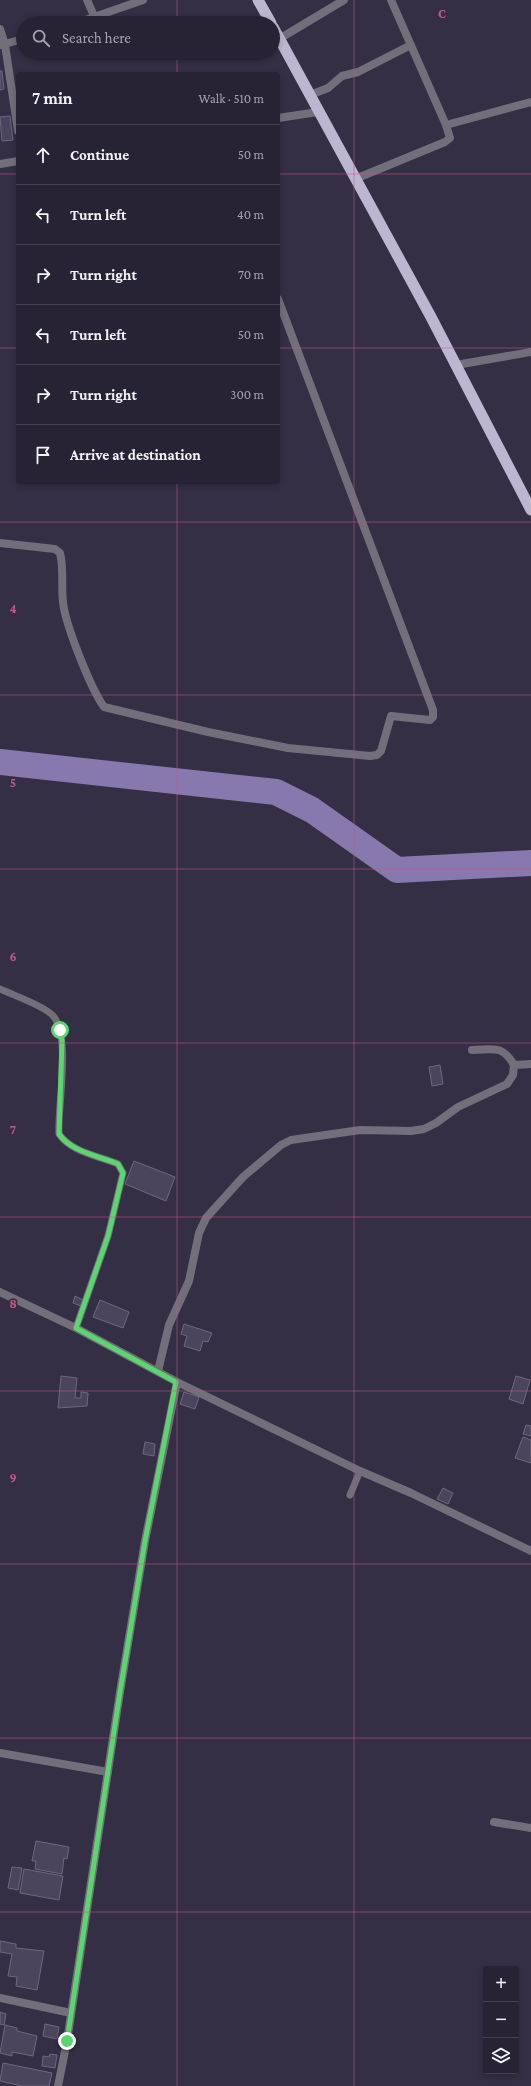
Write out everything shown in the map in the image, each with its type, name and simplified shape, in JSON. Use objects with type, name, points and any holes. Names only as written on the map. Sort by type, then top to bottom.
[{"type":"highway","points":[[258,0],[266,16]]},
{"type":"highway","points":[[280,41],[456,365],[531,510]]},
{"type":"street","points":[[87,0],[94,16]]},
{"type":"street","points":[[100,16],[143,0]]},
{"type":"street","points":[[280,38],[344,0]]},
{"type":"street","points":[[355,179],[445,142],[450,138],[446,125],[391,0]]},
{"type":"street","points":[[0,29],[16,120]]},
{"type":"street","points":[[3,45],[16,41]]},
{"type":"street","points":[[310,95],[328,88],[342,76],[358,72],[411,45]]},
{"type":"street","points":[[446,125],[531,102]]},
{"type":"street","points":[[280,118],[318,112]]},
{"type":"street","points":[[0,164],[16,160]]},
{"type":"street","points":[[0,543],[54,549],[60,553],[63,603],[71,632],[99,700],[108,708],[208,732],[288,748],[370,756],[377,755],[381,751],[391,716],[430,720],[433,718],[433,710],[280,304]]},
{"type":"street","points":[[456,365],[531,352]]},
{"type":"street","points":[[158,1371],[169,1325],[192,1272],[199,1233],[206,1218],[243,1177],[281,1145],[291,1140],[360,1130],[411,1131],[424,1129],[436,1123],[458,1107],[507,1084],[512,1075],[514,1065],[508,1054],[501,1050],[472,1050]]},
{"type":"street","points":[[514,1065],[531,1064]]},
{"type":"street","points":[[0,1292],[76,1328],[176,1382],[360,1471],[411,1493],[531,1551]]},
{"type":"street","points":[[58,2086],[71,2013],[145,1541],[176,1382]]},
{"type":"street","points":[[0,1753],[108,1772]]},
{"type":"street","points":[[494,1822],[531,1828]]},
{"type":"street","points":[[0,1998],[71,2013]]},
{"type":"lane","points":[[0,989],[50,1013],[57,1020],[62,1041],[59,1134],[64,1141],[71,1146],[118,1164],[123,1173],[108,1236],[76,1328]]},
{"type":"lane","points":[[350,1495],[360,1471]]},
{"type":"building","points":[[0,71],[2,71],[4,89],[0,90]]},
{"type":"building","points":[[10,116],[13,140],[2,141],[0,117]]},
{"type":"building","points":[[440,1065],[443,1084],[432,1086],[429,1067]]},
{"type":"building","points":[[134,1161],[175,1177],[166,1201],[125,1184]]},
{"type":"building","points":[[75,1296],[83,1300],[81,1306],[73,1303]]},
{"type":"building","points":[[100,1300],[129,1312],[123,1328],[93,1317]]},
{"type":"building","points":[[184,1324],[212,1333],[208,1342],[203,1341],[200,1351],[184,1346],[187,1336],[181,1334]]},
{"type":"building","points":[[61,1376],[77,1378],[75,1398],[81,1398],[81,1392],[88,1393],[87,1406],[58,1408]]},
{"type":"building","points":[[516,1376],[530,1380],[523,1404],[509,1399]]},
{"type":"building","points":[[184,1392],[199,1397],[195,1409],[180,1404]]},
{"type":"building","points":[[526,1425],[531,1426],[531,1436],[523,1434]]},
{"type":"building","points":[[523,1437],[531,1440],[531,1463],[515,1458]]},
{"type":"building","points":[[145,1442],[155,1444],[154,1456],[143,1454]]},
{"type":"building","points":[[443,1488],[453,1493],[448,1504],[437,1499]]},
{"type":"building","points":[[36,1841],[69,1847],[67,1859],[64,1858],[62,1874],[35,1869],[36,1861],[32,1861]]},
{"type":"building","points":[[12,1867],[22,1868],[18,1890],[8,1888]]},
{"type":"building","points":[[24,1869],[63,1876],[59,1900],[20,1893]]},
{"type":"building","points":[[0,1941],[16,1944],[16,1948],[44,1951],[37,1990],[16,1986],[17,1977],[8,1976],[12,1954],[0,1952]]},
{"type":"building","points":[[0,2012],[6,2014],[4,2025],[0,2024]]},
{"type":"building","points":[[45,2024],[59,2027],[57,2039],[43,2036]]},
{"type":"building","points":[[5,2025],[17,2028],[17,2031],[37,2036],[33,2056],[12,2052],[12,2056],[0,2053]]},
{"type":"building","points":[[50,2054],[57,2055],[55,2068],[42,2066],[43,2056],[49,2057]]},
{"type":"building","points":[[3,2063],[52,2073],[49,2086],[22,2086],[0,2081]]},
{"type":"waterway","points":[[0,762],[276,792],[312,810],[397,870],[531,863]]},
{"type":"route","points":[[60,1030],[62,1041],[62,1075],[58,1125],[59,1134],[64,1141],[71,1146],[118,1164],[123,1173],[108,1236],[76,1328],[176,1382],[145,1541],[120,1692],[67,2041]]}]
